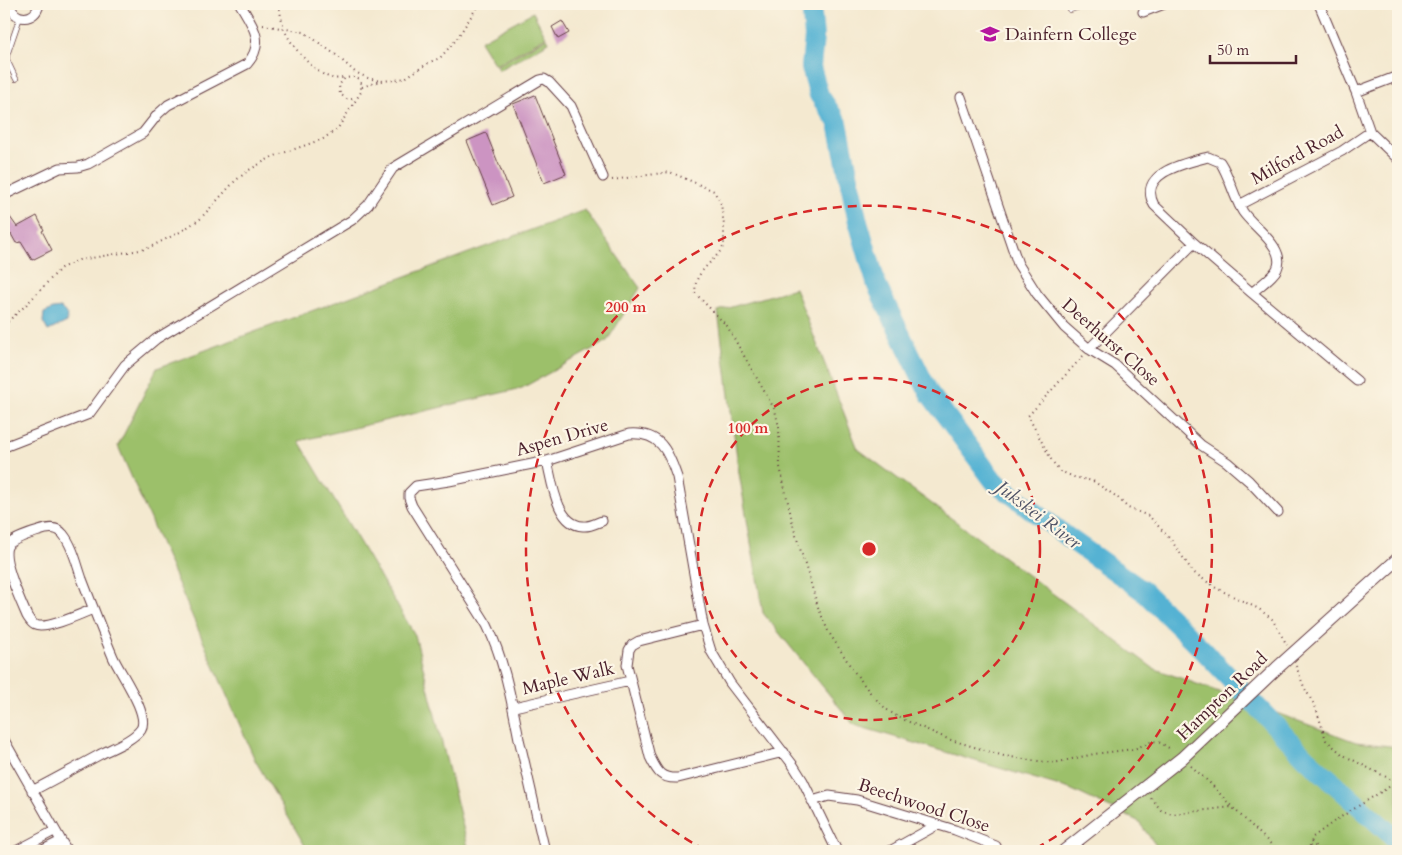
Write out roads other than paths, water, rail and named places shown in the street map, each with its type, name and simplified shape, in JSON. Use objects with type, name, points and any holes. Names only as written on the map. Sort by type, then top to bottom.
[{"type":"street","points":[[10,4],[12,11],[20,17],[30,17],[41,4]]},
{"type":"street","points":[[4,195],[60,168],[78,167],[88,164],[143,133],[168,105],[247,64],[254,56],[258,45],[251,23],[240,4]]},
{"type":"street","points":[[1143,12],[1164,4]]},
{"type":"street","points":[[1319,4],[1356,92],[1370,132],[1398,159]]},
{"type":"street","points":[[1356,92],[1398,76]]},
{"type":"street","points":[[4,447],[91,412],[125,366],[156,339],[352,220],[368,205],[393,168],[540,80],[544,79],[549,82],[571,106],[603,177]]},
{"type":"street","name":"Deerhurst Close","points":[[961,97],[1022,272],[1037,294],[1056,318],[1090,349],[1115,365],[1202,445],[1227,462],[1249,481],[1278,512]]},
{"type":"street","name":"Milford Road","points":[[1239,205],[1342,151],[1370,132]]},
{"type":"street","points":[[1252,292],[1276,270],[1279,263],[1278,254],[1271,242],[1239,205],[1220,162],[1213,158],[1198,160],[1158,175],[1150,187],[1154,205],[1194,243],[1357,381]]},
{"type":"street","points":[[1090,349],[1194,243]]},
{"type":"street","name":"Aspen Drive","points":[[545,851],[504,665],[491,633],[412,506],[409,493],[416,486],[449,481],[547,460],[629,434],[639,433],[652,436],[660,442],[668,454],[677,477],[703,625],[716,662],[784,752],[803,781],[837,851]]},
{"type":"street","points":[[547,460],[560,508],[566,517],[571,522],[583,526],[602,521]]},
{"type":"street","points":[[32,791],[126,740],[141,728],[143,722],[140,707],[117,667],[70,546],[62,532],[51,528],[40,530],[7,546],[4,551],[6,567],[30,622],[36,626],[48,625],[93,609]]},
{"type":"street","name":"Hampton Road","points":[[1064,851],[1182,758],[1398,558]]},
{"type":"street","points":[[703,625],[655,636],[632,645],[629,650],[627,658],[630,681],[650,757],[660,774],[668,778],[697,775],[784,752]]},
{"type":"street","name":"Maple Walk","points":[[514,707],[630,681]]},
{"type":"street","points":[[4,740],[67,851]]},
{"type":"street","name":"Beechwood Close","points":[[812,801],[829,796],[844,797],[875,805],[996,846]]},
{"type":"street","points":[[890,851],[937,825]]},
{"type":"street","points":[[16,851],[54,831]]},
{"type":"street","points":[[41,851],[61,841]]},
{"type":"lane","points":[[1070,10],[1088,4]]},
{"type":"lane","points":[[16,79],[7,60],[7,55],[20,17]]},
{"type":"water","points":[[61,308],[67,314],[67,322],[48,331],[43,322],[44,313]]},
{"type":"waterway","name":"Jukskei River","points":[[811,4],[814,37],[811,67],[819,95],[838,123],[857,218],[877,286],[929,393],[994,481],[1070,539],[1143,591],[1204,651],[1306,758],[1398,841]]},
{"type":"place","name":"Dainfern College","points":[[990,34]]}]
